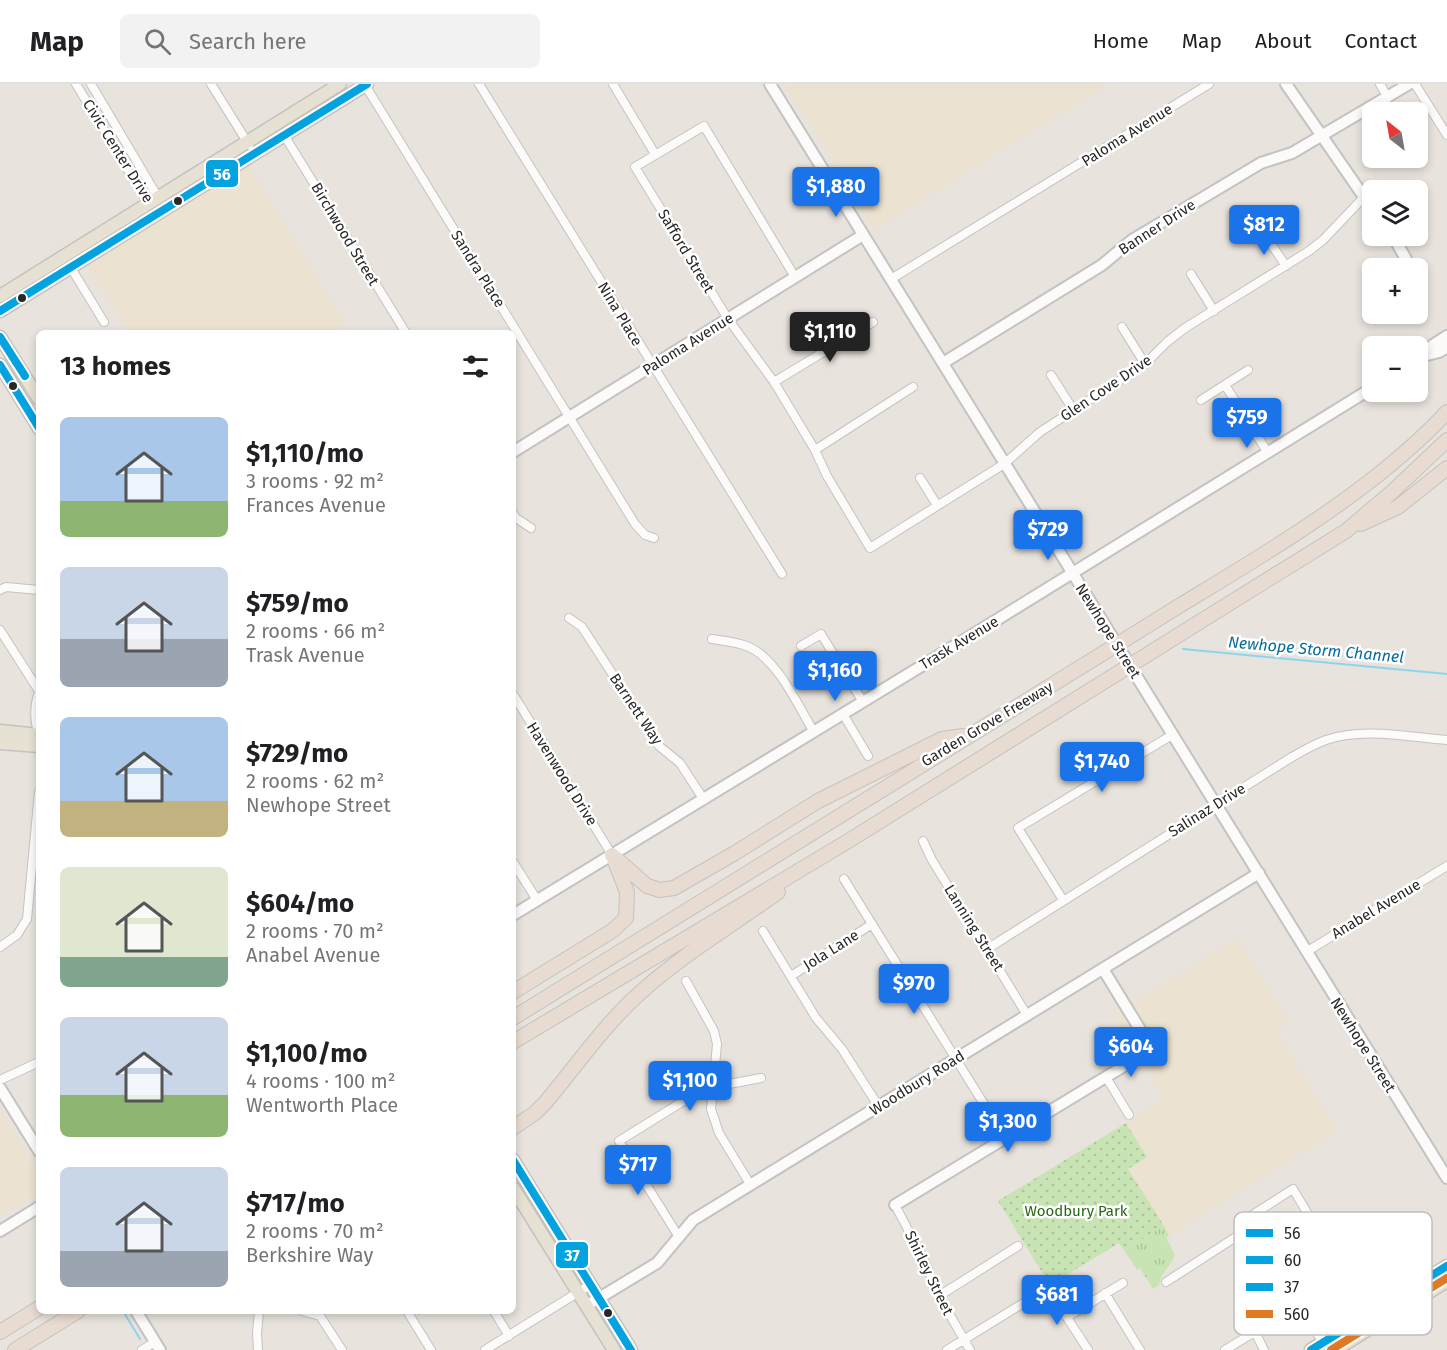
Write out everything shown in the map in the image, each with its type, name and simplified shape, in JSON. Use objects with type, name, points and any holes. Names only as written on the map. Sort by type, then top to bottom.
[{"type":"highway","name":"Garden Grove Freeway","points":[[516,1016],[1305,529],[1426,436],[1447,412]]},
{"type":"highway","name":"Garden Grove Freeway","points":[[516,1040],[845,843],[1346,531],[1392,492],[1447,440]]},
{"type":"highway","points":[[1346,531],[1398,507],[1447,468]]},
{"type":"highway","points":[[612,855],[647,886],[660,890],[674,888],[818,801],[942,739],[968,735]]},
{"type":"highway","points":[[516,1126],[541,1108],[602,1031],[648,986],[845,843]]},
{"type":"highway","points":[[516,990],[612,932],[626,918],[627,892],[612,855]]},
{"type":"highway","points":[[0,1332],[36,1310]]},
{"type":"highway","points":[[15,1350],[73,1314]]},
{"type":"main road","points":[[0,311],[366,85]]},
{"type":"main road","points":[[0,296],[247,142],[332,86]]},
{"type":"main road","points":[[0,337],[36,394]]},
{"type":"main road","points":[[0,364],[36,423]]},
{"type":"main road","points":[[0,732],[36,734]]},
{"type":"main road","points":[[0,743],[36,746]]},
{"type":"main road","points":[[516,1165],[631,1350]]},
{"type":"main road","points":[[516,1193],[614,1350]]},
{"type":"main road","points":[[533,1220],[545,1212]]},
{"type":"main road","points":[[1432,1275],[1447,1266]]},
{"type":"main road","points":[[1432,1290],[1447,1281]]},
{"type":"main road","points":[[1311,1350],[1335,1335]]},
{"type":"main road","points":[[1335,1350],[1359,1335]]},
{"type":"street","name":"Civic Center Drive","points":[[76,84],[147,203],[161,212]]},
{"type":"street","name":"Civic Center Drive","points":[[91,84],[159,196],[161,212]]},
{"type":"street","points":[[212,84],[254,154]]},
{"type":"street","name":"Nina Place","points":[[479,84],[782,574]]},
{"type":"street","points":[[613,84],[655,154],[704,126],[795,277]]},
{"type":"street","name":"Newhope Street","points":[[770,84],[1447,1178]]},
{"type":"street","name":"Paloma Avenue","points":[[891,279],[1209,84]]},
{"type":"street","points":[[1286,84],[1362,193]]},
{"type":"street","points":[[1380,84],[1388,98]]},
{"type":"street","name":"Banner Drive","points":[[943,363],[1102,265],[1132,240],[1261,163],[1292,153],[1322,137],[1409,84]]},
{"type":"street","points":[[1415,84],[1447,135]]},
{"type":"street","name":"Sandra Place","points":[[366,85],[516,330]]},
{"type":"street","points":[[332,86],[337,103]]},
{"type":"street","name":"Birchwood Street","points":[[285,135],[404,330]]},
{"type":"street","name":"Safford Street","points":[[655,154],[635,167],[728,319],[774,382],[870,548]]},
{"type":"street","name":"Glen Cove Drive","points":[[870,548],[1004,464],[1040,432],[1145,364],[1177,334],[1286,266],[1323,240],[1362,198]]},
{"type":"street","points":[[1263,232],[1286,266]]},
{"type":"street","name":"Paloma Avenue","points":[[516,450],[863,235]]},
{"type":"street","points":[[71,268],[104,322]]},
{"type":"street","points":[[1191,274],[1214,310]]},
{"type":"street","points":[[774,382],[873,322]]},
{"type":"street","points":[[1122,327],[1145,364]]},
{"type":"street","name":"Sandra Place","points":[[516,330],[635,524],[645,535],[654,538]]},
{"type":"street","points":[[1428,350],[1447,336]]},
{"type":"street","points":[[1428,355],[1447,346]]},
{"type":"street","points":[[1201,400],[1248,370]]},
{"type":"street","points":[[1051,375],[1074,411]]},
{"type":"street","points":[[1225,385],[1268,453]]},
{"type":"street","points":[[815,450],[913,387]]},
{"type":"street","name":"Trask Avenue","points":[[516,913],[704,800],[1362,394]]},
{"type":"street","points":[[921,478],[937,505]]},
{"type":"street","points":[[516,518],[531,528]]},
{"type":"street","points":[[0,590],[6,587],[36,590]]},
{"type":"street","name":"Barnett Way","points":[[569,618],[582,627],[659,746],[680,763],[704,800]]},
{"type":"street","points":[[0,630],[36,687]]},
{"type":"street","points":[[801,646],[821,634],[863,702]]},
{"type":"street","points":[[712,639],[750,647],[766,660],[781,677],[814,732]]},
{"type":"street","name":"Havenwood Drive","points":[[516,699],[612,855]]},
{"type":"street","points":[[36,705],[36,727]]},
{"type":"street","points":[[843,714],[868,756]]},
{"type":"street","name":"Salinaz Drive","points":[[987,949],[1302,751],[1325,740],[1361,734],[1447,740]]},
{"type":"street","points":[[1063,900],[1018,828],[1172,735]]},
{"type":"street","name":"Lanning Street","points":[[922,841],[1027,1015]]},
{"type":"street","points":[[0,947],[17,934],[27,919],[36,852]]},
{"type":"street","name":"Anabel Avenue","points":[[1306,952],[1447,866]]},
{"type":"street","points":[[516,867],[537,900]]},
{"type":"street","name":"Woodbury Road","points":[[586,1306],[657,1263],[693,1220],[1258,873]]},
{"type":"street","points":[[844,879],[1005,1138]]},
{"type":"street","name":"Jola Lane","points":[[790,976],[872,924]]},
{"type":"street","points":[[763,931],[816,1018],[842,1049],[879,1107]]},
{"type":"street","points":[[895,1205],[1152,1049],[1103,969]]},
{"type":"street","points":[[686,981],[714,1031],[717,1044],[711,1109],[719,1133],[750,1184]]},
{"type":"street","points":[[0,1080],[36,1063]]},
{"type":"street","points":[[1106,1077],[1130,1115]]},
{"type":"street","points":[[679,1237],[619,1141],[695,1094],[713,1087],[761,1078]]},
{"type":"street","points":[[0,1088],[36,1146]]},
{"type":"street","points":[[1256,1212],[1293,1189],[1307,1212]]},
{"type":"street","name":"Shirley Street","points":[[895,1205],[924,1260],[939,1296],[970,1350]]},
{"type":"street","points":[[0,1231],[36,1209]]},
{"type":"street","points":[[1166,1282],[1234,1238]]},
{"type":"street","points":[[939,1296],[1018,1246]]},
{"type":"street","points":[[1067,1317],[1123,1283]]},
{"type":"street","points":[[485,1350],[590,1285]]},
{"type":"street","points":[[946,1350],[1048,1288],[1088,1350]]},
{"type":"street","points":[[1105,1293],[1140,1350]]},
{"type":"street","points":[[138,1314],[158,1346],[142,1350]]},
{"type":"street","points":[[258,1350],[260,1314]]},
{"type":"street","points":[[313,1314],[320,1316],[342,1350]]},
{"type":"street","points":[[409,1314],[431,1350]]},
{"type":"street","points":[[496,1314],[509,1335]]},
{"type":"street","points":[[1225,1350],[1250,1335]]},
{"type":"street","points":[[1256,1335],[1264,1350]]},
{"type":"street","points":[[1318,1335],[1323,1343]]},
{"type":"shaded area","points":[[783,84],[1109,84],[873,230],[836,170],[832,157]]},
{"type":"shaded area","points":[[249,166],[345,323],[333,330],[128,330],[88,266]]},
{"type":"shaded area","points":[[1237,938],[1289,1022],[1276,1031],[1337,1131],[1169,1235],[1128,1169],[1147,1157],[1126,1123],[1164,1098],[1113,1015]]},
{"type":"shaded area","points":[[0,1107],[36,1170],[36,1195],[0,1217]]},
{"type":"green space","name":"Woodbury Park","points":[[1126,1123],[1147,1157],[1128,1169],[1164,1226],[1124,1250],[1119,1243],[1050,1285],[998,1201]]},
{"type":"green space","points":[[1164,1226],[1169,1235],[1166,1237],[1175,1255],[1161,1277],[1159,1285],[1153,1289],[1140,1268],[1137,1270],[1124,1250]]},
{"type":"waterway","name":"Newhope Storm Channel","points":[[1183,649],[1447,674]]},
{"type":"waterway","points":[[125,1314],[140,1339]]},
{"type":"transit line","name":"56","points":[[0,311],[367,84]]},
{"type":"transit line","name":"37","points":[[0,337],[25,376]]},
{"type":"transit line","name":"37","points":[[0,365],[36,423]]},
{"type":"transit line","name":"37","points":[[516,1165],[631,1350]]},
{"type":"transit line","name":"60","points":[[1432,1275],[1447,1266]]},
{"type":"transit line","name":"560","points":[[1432,1287],[1447,1278]]},
{"type":"transit line","name":"60","points":[[1311,1350],[1335,1335]]},
{"type":"transit line","name":"560","points":[[1331,1350],[1355,1335]]}]
